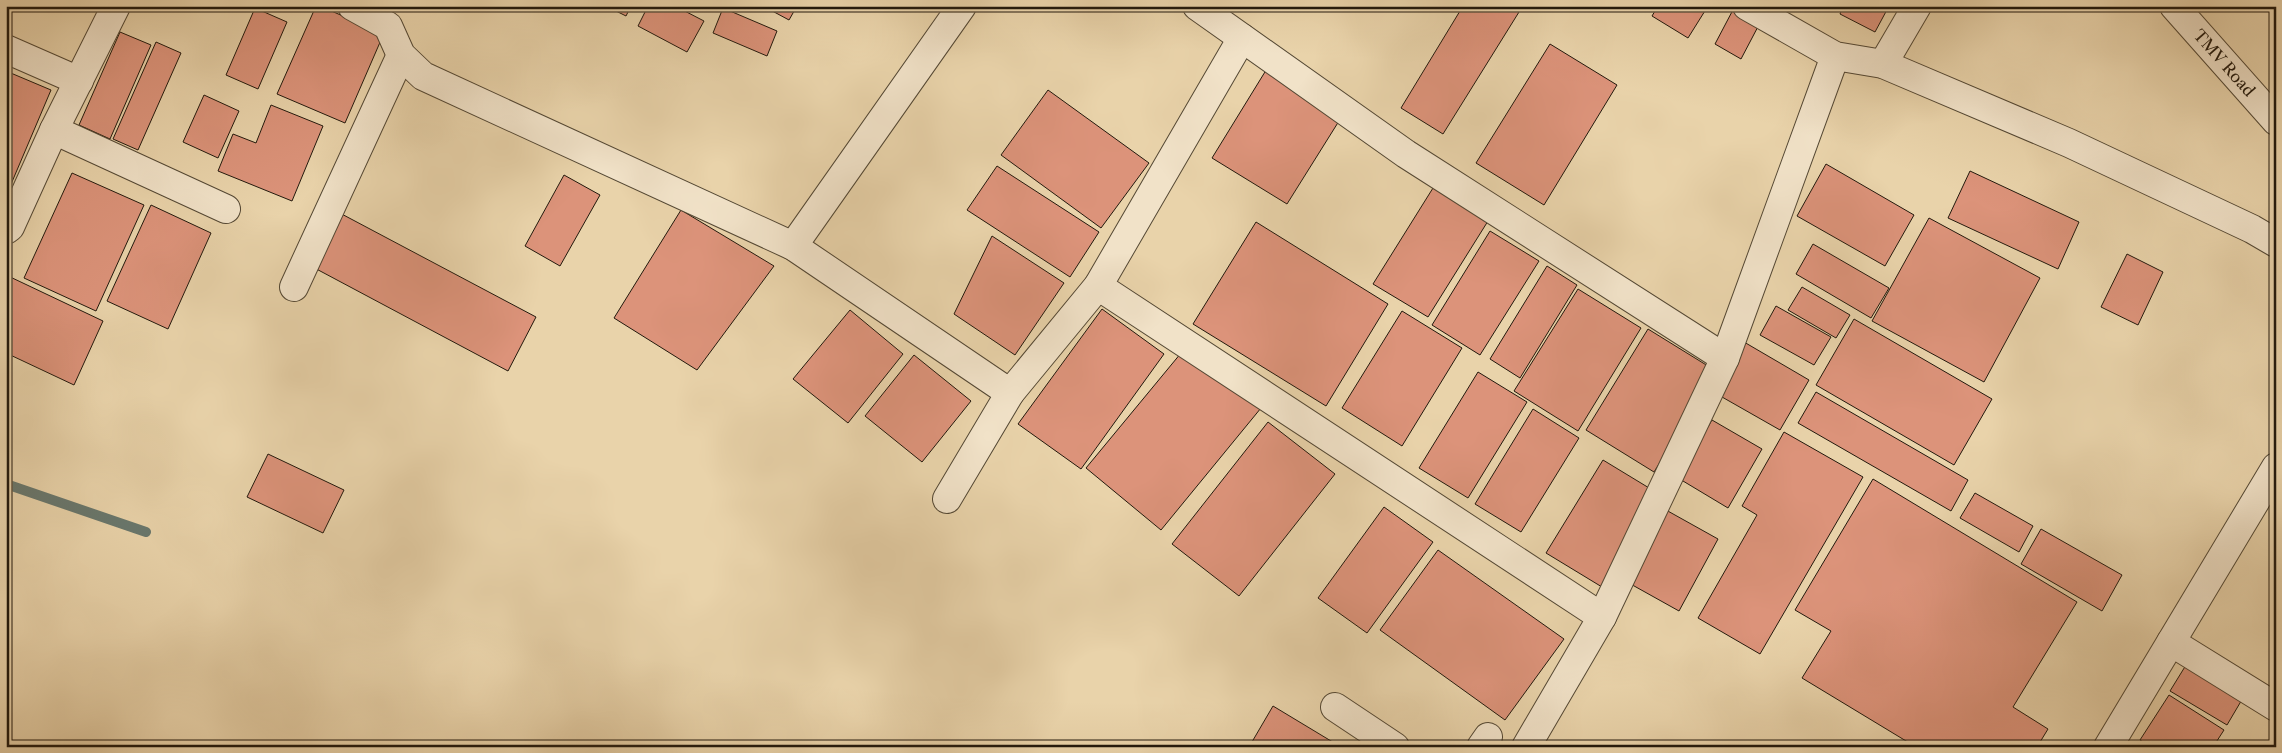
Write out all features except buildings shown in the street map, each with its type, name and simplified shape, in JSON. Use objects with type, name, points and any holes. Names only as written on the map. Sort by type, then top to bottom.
[{"type":"street","points":[[6,230],[10,227],[54,130],[116,6]]},
{"type":"street","points":[[352,6],[388,26],[401,55],[423,76],[793,246],[1010,393]]},
{"type":"street","points":[[793,246],[962,6]]},
{"type":"street","points":[[1197,6],[1406,154],[1725,358]]},
{"type":"street","points":[[1747,6],[1835,56],[1883,64],[2069,143],[2252,229],[2276,243]]},
{"type":"street","points":[[1883,64],[1917,6]]},
{"type":"street","name":"TMV Road","points":[[2174,6],[2276,121]]},
{"type":"street","points":[[947,499],[1010,393],[1098,286],[1242,38]]},
{"type":"street","points":[[6,48],[79,81]]},
{"type":"street","points":[[294,287],[401,55]]},
{"type":"street","points":[[1526,747],[1602,617],[1725,358],[1835,56]]},
{"type":"street","points":[[54,130],[226,209]]},
{"type":"street","points":[[1098,286],[1602,617]]},
{"type":"street","points":[[2108,747],[2276,467]]},
{"type":"street","points":[[2171,642],[2276,707]]},
{"type":"street","points":[[1335,707],[1395,747]]},
{"type":"waterway","points":[[6,484],[146,532]]}]
